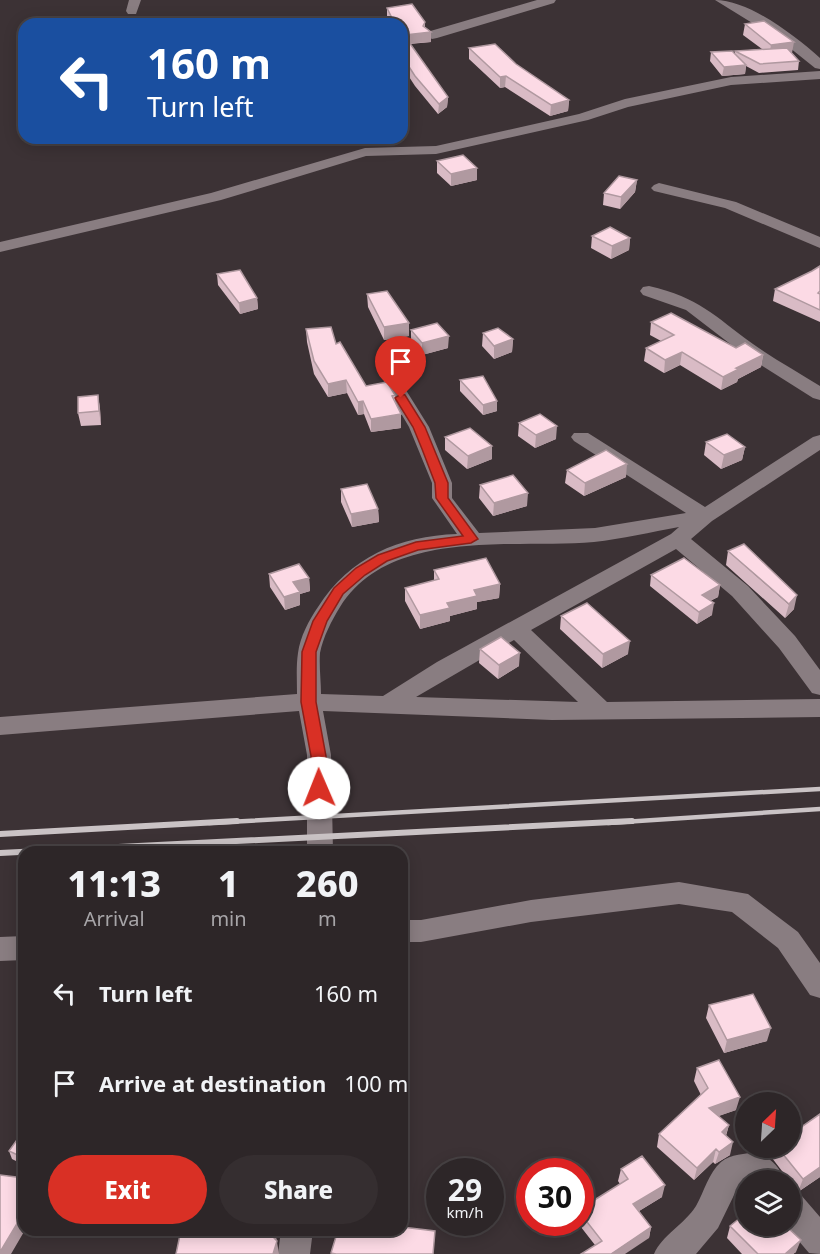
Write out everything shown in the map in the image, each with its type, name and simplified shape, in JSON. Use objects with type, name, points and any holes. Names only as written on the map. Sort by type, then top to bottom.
[{"type":"street","points":[[432,35],[550,0]]},
{"type":"street","points":[[722,0],[760,19],[788,38],[820,65]]},
{"type":"street","points":[[0,247],[215,196],[365,152],[436,150],[583,117],[625,103],[731,81],[820,75]]},
{"type":"street","points":[[659,188],[730,205],[820,243]]},
{"type":"street","points":[[649,291],[672,295],[698,308],[748,349],[820,394]]},
{"type":"street","points":[[392,383],[419,427],[442,483],[442,498],[471,539]]},
{"type":"street","points":[[581,437],[705,516]]},
{"type":"street","points":[[387,705],[445,668],[678,539],[705,516],[820,441]]},
{"type":"street","points":[[320,846],[319,756],[309,702],[309,652],[320,621],[339,591],[360,572],[382,558],[416,546],[471,539],[595,535],[705,516]]},
{"type":"street","points":[[678,539],[740,591],[787,642],[820,687]]},
{"type":"street","points":[[517,630],[602,711]]},
{"type":"street","points":[[0,726],[309,702],[602,711],[820,708]]},
{"type":"street","points":[[408,931],[421,931],[531,911],[679,892],[740,902],[788,940],[820,986]]},
{"type":"street","points":[[0,949],[18,948]]},
{"type":"street","points":[[670,1254],[691,1238],[707,1217],[727,1177],[735,1170],[757,1167],[760,1170]]},
{"type":"street","points":[[801,1219],[820,1242]]},
{"type":"street","points":[[294,1254],[296,1236]]},
{"type":"building","points":[[412,4],[425,22],[423,26],[431,32],[408,35],[408,18],[392,18],[387,8]]},
{"type":"building","points":[[764,21],[794,42],[771,45],[745,24]]},
{"type":"building","points":[[408,41],[448,97],[439,104],[408,65]]},
{"type":"building","points":[[495,44],[516,64],[569,100],[551,105],[506,76],[500,77],[469,48]]},
{"type":"building","points":[[787,48],[799,61],[760,64],[735,51]]},
{"type":"building","points":[[732,51],[746,65],[724,67],[711,52]]},
{"type":"building","points":[[463,155],[477,168],[451,174],[437,161]]},
{"type":"building","points":[[619,176],[637,180],[621,197],[604,193]]},
{"type":"building","points":[[610,227],[630,238],[612,246],[592,236]]},
{"type":"building","points":[[820,266],[820,291],[818,293],[820,294],[820,310],[775,289],[812,271]]},
{"type":"building","points":[[240,270],[257,298],[239,303],[217,274]]},
{"type":"building","points":[[387,291],[409,323],[384,327],[367,294]]},
{"type":"building","points":[[671,313],[736,348],[745,343],[763,355],[723,377],[682,352],[665,360],[646,348],[674,335],[651,322]]},
{"type":"building","points":[[437,323],[449,336],[422,343],[411,330]]},
{"type":"building","points":[[331,327],[336,344],[340,342],[366,386],[387,382],[395,395],[392,396],[401,414],[371,419],[363,401],[358,402],[346,380],[328,384],[314,361],[306,329]]},
{"type":"building","points":[[498,328],[513,339],[494,346],[483,333]]},
{"type":"building","points":[[483,376],[497,401],[483,405],[460,380]]},
{"type":"building","points":[[98,395],[99,411],[78,413],[78,397]]},
{"type":"building","points":[[540,414],[557,426],[536,435],[519,423]]},
{"type":"building","points":[[470,428],[492,446],[468,456],[445,437]]},
{"type":"building","points":[[727,434],[745,447],[724,455],[706,442]]},
{"type":"building","points":[[606,450],[627,464],[585,483],[567,470]]},
{"type":"building","points":[[513,475],[528,493],[494,503],[480,485]]},
{"type":"building","points":[[367,484],[378,509],[351,514],[341,489]]},
{"type":"building","points":[[744,544],[797,595],[789,604],[728,551]]},
{"type":"building","points":[[486,558],[500,584],[474,590],[477,596],[447,603],[450,608],[420,615],[405,588],[439,579],[434,570]]},
{"type":"building","points":[[684,558],[720,585],[702,595],[714,603],[699,612],[651,575]]},
{"type":"building","points":[[299,564],[309,578],[293,582],[300,592],[284,597],[269,574]]},
{"type":"building","points":[[587,603],[630,641],[603,654],[561,616]]},
{"type":"building","points":[[501,637],[520,653],[499,665],[480,649]]},
{"type":"building","points":[[753,994],[771,1028],[727,1040],[709,1005]]},
{"type":"building","points":[[719,1060],[737,1092],[735,1092],[735,1099],[709,1108],[729,1125],[722,1132],[733,1142],[719,1152],[716,1149],[697,1168],[659,1134],[708,1088],[697,1068]]},
{"type":"building","points":[[820,1114],[820,1167],[803,1179],[801,1170],[796,1170],[786,1158],[801,1158],[801,1127]]},
{"type":"building","points":[[18,1138],[18,1155],[9,1151]]},
{"type":"building","points":[[642,1156],[665,1185],[633,1204],[651,1227],[611,1254],[581,1254],[602,1241],[594,1231],[594,1200],[628,1179],[621,1169]]},
{"type":"building","points":[[0,1175],[18,1177],[18,1222],[0,1252]]},
{"type":"building","points":[[735,1222],[735,1231],[730,1226]]},
{"type":"building","points":[[408,1228],[426,1230],[426,1236],[435,1236],[433,1254],[331,1253],[336,1236],[408,1236]]},
{"type":"building","points":[[180,1236],[274,1236],[277,1241],[273,1254],[176,1254]]},
{"type":"building","points":[[740,1236],[797,1236],[801,1240],[785,1254],[758,1254]]},
{"type":"railway","points":[[209,823],[820,789]]},
{"type":"railway","points":[[608,823],[820,809]]},
{"type":"railway","points":[[0,834],[237,821]]},
{"type":"railway","points":[[138,846],[632,821]]},
{"type":"railway","points":[[0,853],[18,852]]},
{"type":"route","points":[[319,788],[319,756],[311,726],[309,702],[309,652],[320,621],[339,591],[360,572],[382,558],[416,546],[471,539],[442,498],[442,483],[419,427],[401,398]]}]
